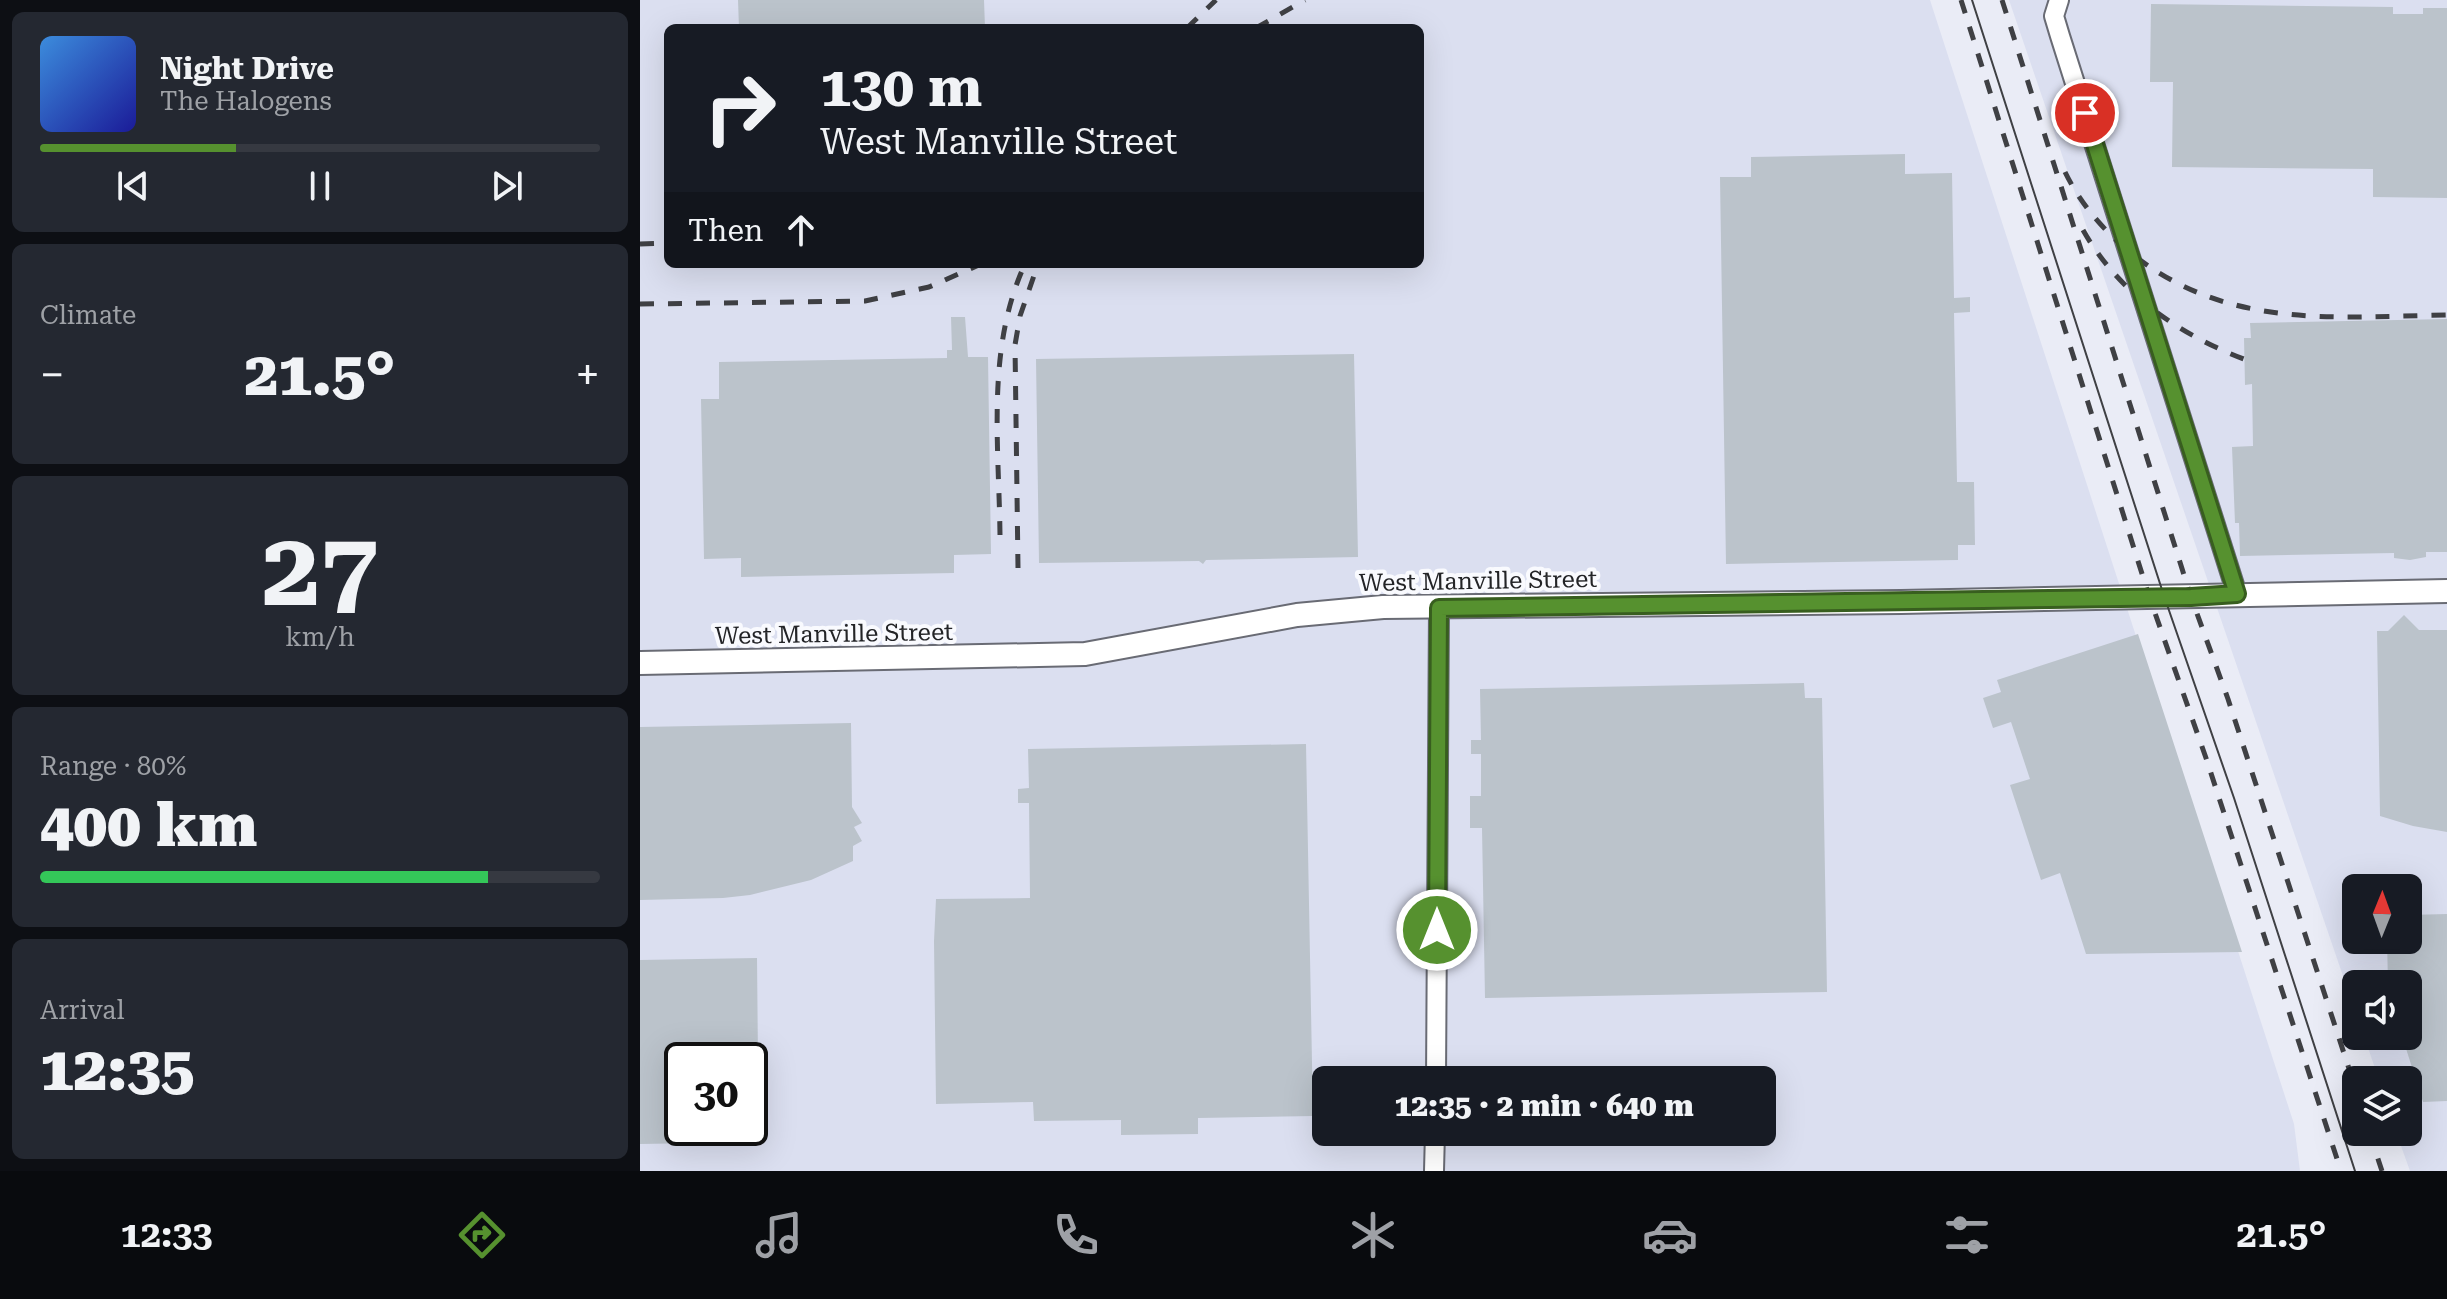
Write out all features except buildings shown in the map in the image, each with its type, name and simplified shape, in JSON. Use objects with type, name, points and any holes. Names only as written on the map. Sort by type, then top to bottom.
[{"type":"street","points":[[2059,0],[2054,16],[2237,594]]},
{"type":"street","name":"West Manville Street","points":[[640,663],[1085,654],[1310,613],[1383,607],[2447,591]]},
{"type":"street","points":[[1436,1066],[1439,608]]},
{"type":"street","points":[[1434,1171],[1435,1146]]},
{"type":"shaded area","points":[[640,0],[1930,0],[2294,1124],[2300,1171],[640,1171]]},
{"type":"shaded area","points":[[2009,0],[2447,0],[2447,1171],[2410,1171],[2401,1146],[2422,1146],[2422,1066],[2374,1066],[2369,1050],[2422,1050],[2422,970],[2342,970],[2342,973]]},
{"type":"tram line","points":[[1972,0],[2164,596],[2234,798],[2355,1171]]},
{"type":"railway","points":[[1191,24],[1216,0]]},
{"type":"railway","points":[[1263,24],[1305,0]]},
{"type":"railway","points":[[1961,0],[2149,596],[2206,758],[2341,1171]]},
{"type":"railway","points":[[2002,0],[2191,597],[2228,699],[2348,1066]]},
{"type":"railway","points":[[2065,172],[2088,209],[2129,251],[2176,282],[2212,298],[2249,308],[2326,317],[2447,315]]},
{"type":"railway","points":[[2083,230],[2115,274],[2154,310],[2199,339],[2249,361]]},
{"type":"railway","points":[[640,244],[664,243]]},
{"type":"railway","points":[[640,304],[865,301],[929,287],[972,268]]},
{"type":"railway","points":[[1000,535],[997,431],[1000,363],[1004,329],[1024,268]]},
{"type":"railway","points":[[1018,568],[1015,345],[1020,316],[1037,268]]},
{"type":"railway","points":[[2374,1146],[2382,1171]]},
{"type":"route","points":[[1437,930],[1439,608],[2237,594],[2085,113]]}]
